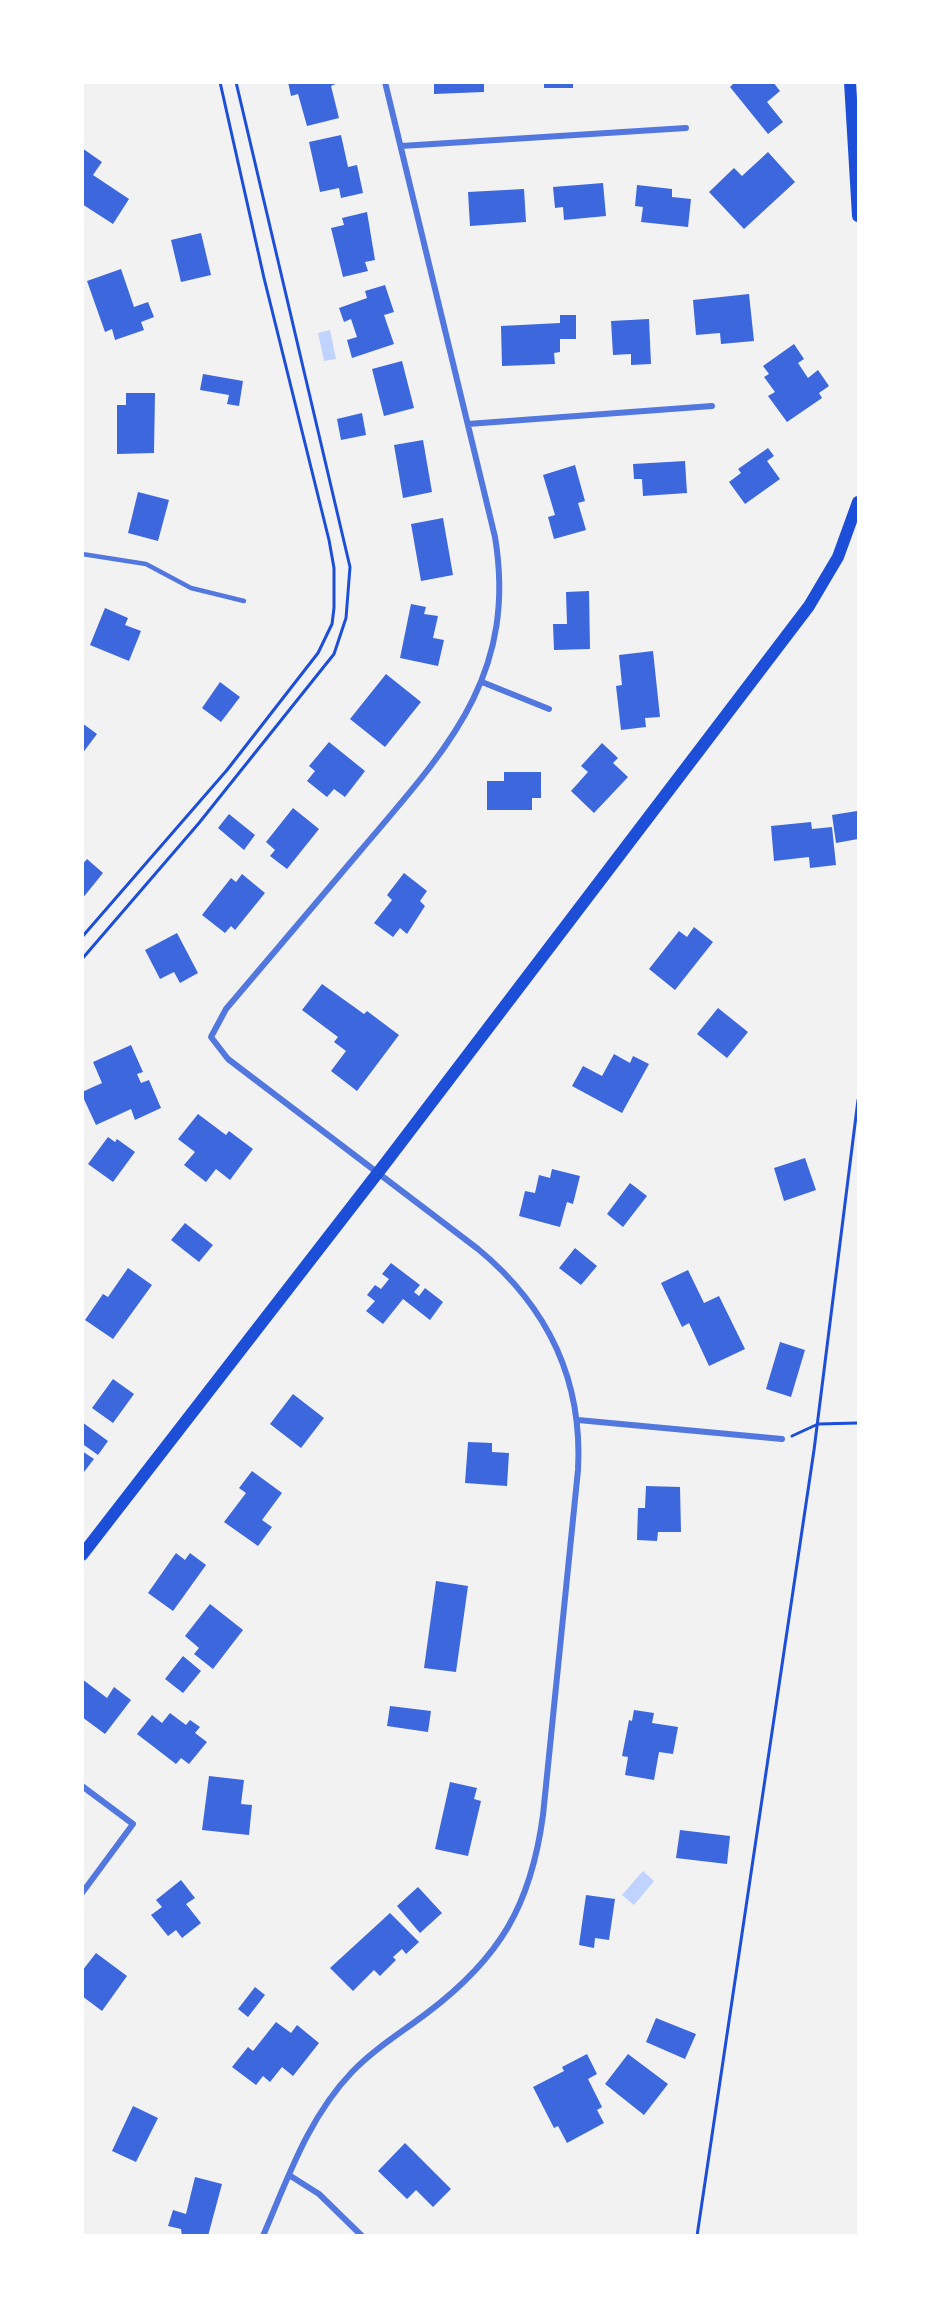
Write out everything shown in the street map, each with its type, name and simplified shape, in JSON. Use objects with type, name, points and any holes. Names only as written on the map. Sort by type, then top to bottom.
[{"type":"main road","points":[[850,82],[858,216]]},
{"type":"main road","points":[[82,1555],[378,1172],[808,606],[829,574],[846,540],[858,502]]},
{"type":"street","points":[[263,2235],[306,2135],[336,2090],[371,2055],[466,1981],[501,1939],[526,1895],[534,1869],[543,1815],[578,1470],[578,1420],[558,1351],[525,1295],[487,1256],[228,1059],[211,1037],[226,1009],[442,754],[468,714],[482,682],[497,616],[500,575],[495,537],[385,82]]},
{"type":"street","points":[[400,146],[686,128]]},
{"type":"street","points":[[468,423],[712,406]]},
{"type":"street","points":[[482,682],[549,709]]},
{"type":"street","points":[[578,1420],[782,1440]]},
{"type":"street","points":[[82,1786],[133,1824],[82,1893]]},
{"type":"street","points":[[289,2175],[319,2194],[362,2235]]},
{"type":"lane","points":[[82,554],[146,564],[191,588],[244,602]]},
{"type":"path","points":[[82,937],[283,701],[318,653],[332,624],[335,591],[330,549],[264,278],[220,82]]},
{"type":"path","points":[[82,959],[200,823],[316,680],[334,654],[346,618],[350,567],[236,82]]},
{"type":"path","points":[[697,2235],[818,1424],[858,1100]]},
{"type":"path","points":[[782,1440],[805,1432],[818,1424],[858,1423]]},
{"type":"water","points":[[330,330],[336,359],[324,361],[318,333]]},
{"type":"water","points":[[643,1871],[654,1881],[634,1905],[622,1895]]},
{"type":"building","points":[[288,82],[340,82],[331,86],[339,118],[307,126],[298,94],[291,96]]},
{"type":"building","points":[[434,82],[484,82],[484,92],[434,94]]},
{"type":"building","points":[[544,82],[573,82],[573,88],[544,88]]},
{"type":"building","points":[[735,82],[773,82],[780,91],[767,102],[783,122],[768,134],[730,87]]},
{"type":"building","points":[[341,135],[348,167],[357,165],[363,193],[341,198],[339,188],[320,192],[309,142]]},
{"type":"building","points":[[82,148],[102,162],[93,175],[129,199],[113,224],[82,204]]},
{"type":"building","points":[[768,152],[795,182],[744,229],[709,192],[734,168],[742,176]]},
{"type":"building","points":[[603,183],[606,216],[564,220],[563,207],[555,208],[553,187]]},
{"type":"building","points":[[637,185],[672,189],[672,197],[691,199],[688,227],[641,222],[643,207],[635,206]]},
{"type":"building","points":[[524,189],[526,222],[470,226],[468,192]]},
{"type":"building","points":[[367,212],[375,260],[365,262],[368,271],[343,277],[331,228],[344,225],[342,218]]},
{"type":"building","points":[[201,233],[211,275],[181,282],[171,240]]},
{"type":"building","points":[[121,269],[134,307],[148,302],[154,317],[141,322],[144,330],[115,340],[112,329],[105,332],[87,281]]},
{"type":"building","points":[[385,285],[394,312],[384,315],[394,344],[352,358],[347,340],[357,337],[351,319],[344,322],[339,308],[367,298],[365,291]]},
{"type":"building","points":[[749,294],[754,341],[721,344],[720,333],[696,335],[693,300]]},
{"type":"building","points":[[560,315],[576,315],[576,339],[560,339],[560,352],[554,353],[555,364],[502,366],[501,326],[560,323]]},
{"type":"building","points":[[649,319],[651,364],[631,365],[631,354],[613,355],[611,321]]},
{"type":"building","points":[[794,344],[804,359],[798,363],[808,378],[818,370],[829,386],[819,393],[822,398],[787,422],[768,396],[775,392],[764,377],[769,374],[763,366]]},
{"type":"building","points":[[402,361],[414,408],[384,416],[372,369]]},
{"type":"building","points":[[203,374],[243,381],[239,406],[227,404],[229,395],[200,390]]},
{"type":"building","points":[[126,393],[155,393],[154,453],[117,454],[117,405],[126,405]]},
{"type":"building","points":[[362,413],[366,435],[341,440],[337,419]]},
{"type":"building","points":[[423,440],[432,492],[403,498],[394,445]]},
{"type":"building","points":[[768,448],[774,456],[767,461],[780,479],[745,504],[729,482],[741,473],[738,469]]},
{"type":"building","points":[[685,461],[687,493],[643,496],[642,479],[634,479],[633,464]]},
{"type":"building","points":[[575,465],[585,501],[578,503],[586,530],[554,539],[548,517],[555,515],[543,475]]},
{"type":"building","points":[[138,492],[169,500],[158,541],[128,533]]},
{"type":"building","points":[[443,518],[453,575],[421,581],[411,524]]},
{"type":"building","points":[[589,591],[590,649],[554,650],[553,624],[567,624],[566,592]]},
{"type":"building","points":[[411,604],[426,607],[424,614],[438,616],[433,638],[444,640],[438,666],[400,658]]},
{"type":"building","points":[[105,608],[128,618],[125,625],[141,631],[129,661],[90,645]]},
{"type":"building","points":[[653,651],[660,717],[645,718],[646,727],[621,730],[616,686],[622,685],[619,655]]},
{"type":"building","points":[[386,674],[421,702],[385,747],[350,719]]},
{"type":"building","points":[[220,682],[240,697],[221,722],[202,708]]},
{"type":"building","points":[[82,723],[97,734],[82,754]]},
{"type":"building","points":[[329,742],[365,771],[345,797],[334,789],[327,797],[307,781],[315,771],[309,766]]},
{"type":"building","points":[[602,743],[618,758],[613,763],[628,777],[594,813],[571,791],[588,772],[581,766]]},
{"type":"building","points":[[504,772],[541,772],[541,798],[532,798],[532,810],[487,810],[487,781],[504,781]]},
{"type":"building","points":[[293,808],[319,829],[287,869],[270,856],[275,850],[266,842]]},
{"type":"building","points":[[857,811],[858,839],[836,843],[832,815]]},
{"type":"building","points":[[229,814],[255,835],[244,850],[218,828]]},
{"type":"building","points":[[811,822],[812,829],[832,827],[836,865],[810,868],[809,857],[774,861],[771,826]]},
{"type":"building","points":[[87,859],[103,873],[82,899],[82,865]]},
{"type":"building","points":[[404,873],[427,891],[420,901],[425,906],[407,934],[400,928],[393,937],[374,923],[392,900],[387,895]]},
{"type":"building","points":[[242,874],[265,893],[235,930],[231,926],[225,933],[202,915],[231,878],[236,882]]},
{"type":"building","points":[[694,927],[713,942],[675,990],[649,969],[679,931],[687,937]]},
{"type":"building","points":[[177,933],[198,973],[180,983],[174,972],[160,979],[145,950]]},
{"type":"building","points":[[322,984],[364,1014],[367,1011],[399,1035],[357,1091],[331,1071],[346,1051],[334,1042],[338,1037],[302,1010]]},
{"type":"building","points":[[718,1008],[748,1032],[727,1058],[697,1034]]},
{"type":"building","points":[[131,1045],[143,1072],[137,1074],[141,1083],[149,1080],[161,1108],[135,1120],[131,1109],[96,1125],[82,1095],[82,1092],[102,1083],[93,1062]]},
{"type":"building","points":[[614,1054],[630,1063],[633,1056],[649,1064],[622,1113],[572,1086],[583,1066],[602,1076]]},
{"type":"building","points":[[198,1114],[226,1135],[229,1131],[253,1149],[230,1180],[216,1169],[206,1182],[184,1165],[195,1152],[178,1139]]},
{"type":"building","points":[[108,1137],[115,1142],[117,1139],[135,1152],[113,1182],[88,1164]]},
{"type":"building","points":[[805,1158],[816,1190],[784,1201],[774,1168]]},
{"type":"building","points":[[552,1169],[580,1176],[573,1204],[567,1202],[560,1227],[519,1216],[525,1191],[535,1193],[539,1175],[550,1178]]},
{"type":"building","points":[[630,1183],[647,1196],[623,1227],[607,1214]]},
{"type":"building","points":[[185,1223],[213,1245],[199,1262],[171,1240]]},
{"type":"building","points":[[575,1248],[597,1266],[581,1285],[559,1268]]},
{"type":"building","points":[[391,1263],[420,1285],[414,1292],[419,1296],[425,1288],[443,1302],[430,1320],[403,1299],[383,1324],[366,1311],[375,1301],[367,1295],[375,1285],[381,1289],[389,1279],[382,1274]]},
{"type":"building","points":[[128,1268],[152,1285],[113,1339],[85,1320],[103,1294],[108,1297]]},
{"type":"building","points":[[688,1270],[704,1303],[719,1296],[745,1349],[709,1366],[689,1323],[682,1327],[661,1283]]},
{"type":"building","points":[[780,1342],[805,1350],[791,1397],[766,1389]]},
{"type":"building","points":[[113,1379],[134,1394],[113,1423],[92,1408]]},
{"type":"building","points":[[293,1394],[324,1418],[301,1448],[270,1424]]},
{"type":"building","points":[[82,1422],[108,1441],[98,1455],[84,1445],[82,1447]]},
{"type":"building","points":[[468,1442],[492,1443],[492,1452],[509,1453],[507,1486],[465,1483]]},
{"type":"building","points":[[82,1451],[94,1459],[84,1472],[82,1471]]},
{"type":"building","points":[[252,1471],[282,1493],[262,1520],[272,1527],[258,1546],[224,1522],[246,1493],[239,1488]]},
{"type":"building","points":[[646,1486],[680,1487],[681,1532],[658,1532],[657,1541],[637,1540],[638,1508],[645,1508]]},
{"type":"building","points":[[176,1553],[185,1560],[190,1553],[206,1565],[173,1611],[148,1593]]},
{"type":"building","points":[[436,1581],[468,1586],[456,1672],[424,1668]]},
{"type":"building","points":[[210,1604],[243,1630],[213,1669],[194,1654],[199,1648],[185,1636]]},
{"type":"building","points":[[183,1656],[201,1671],[183,1693],[165,1679]]},
{"type":"building","points":[[82,1679],[107,1698],[114,1687],[131,1700],[105,1734],[82,1717]]},
{"type":"building","points":[[390,1706],[431,1711],[428,1732],[387,1726]]},
{"type":"building","points":[[634,1710],[654,1713],[652,1723],[678,1727],[673,1754],[659,1752],[654,1780],[625,1775],[628,1757],[622,1756],[629,1720],[632,1721]]},
{"type":"building","points":[[170,1713],[186,1725],[190,1720],[200,1727],[195,1733],[207,1742],[189,1764],[181,1758],[176,1764],[137,1734],[152,1715],[162,1723]]},
{"type":"building","points":[[209,1776],[244,1780],[241,1804],[252,1805],[249,1835],[202,1830]]},
{"type":"building","points":[[450,1782],[477,1788],[474,1799],[481,1801],[468,1856],[435,1849]]},
{"type":"building","points":[[680,1830],[730,1836],[727,1864],[676,1858]]},
{"type":"building","points":[[181,1880],[195,1898],[186,1904],[201,1923],[182,1938],[176,1930],[168,1936],[151,1915],[162,1907],[156,1900]]},
{"type":"building","points":[[418,1887],[442,1913],[420,1933],[397,1906]]},
{"type":"building","points":[[586,1895],[615,1899],[609,1940],[595,1938],[594,1948],[579,1945]]},
{"type":"building","points":[[390,1913],[419,1942],[406,1954],[402,1949],[393,1957],[396,1960],[380,1976],[374,1970],[353,1991],[330,1968]]},
{"type":"building","points":[[96,1953],[127,1976],[102,2011],[82,1996],[82,1971]]},
{"type":"building","points":[[255,1987],[265,1995],[248,2017],[238,2009]]},
{"type":"building","points":[[656,2018],[696,2034],[685,2059],[646,2042]]},
{"type":"building","points":[[276,2022],[291,2033],[297,2025],[319,2043],[293,2076],[282,2067],[270,2082],[263,2076],[256,2085],[232,2067],[248,2047],[253,2051]]},
{"type":"building","points":[[587,2054],[597,2074],[588,2079],[602,2107],[597,2110],[604,2123],[567,2143],[558,2126],[554,2128],[533,2087],[564,2071],[562,2067]]},
{"type":"building","points":[[628,2054],[668,2084],[644,2115],[605,2084]]},
{"type":"building","points":[[133,2106],[158,2118],[136,2162],[112,2151]]},
{"type":"building","points":[[405,2143],[451,2189],[433,2207],[416,2190],[407,2199],[378,2171]]},
{"type":"building","points":[[195,2177],[222,2184],[208,2236],[182,2236],[181,2229],[168,2226],[173,2210],[186,2214]]}]
